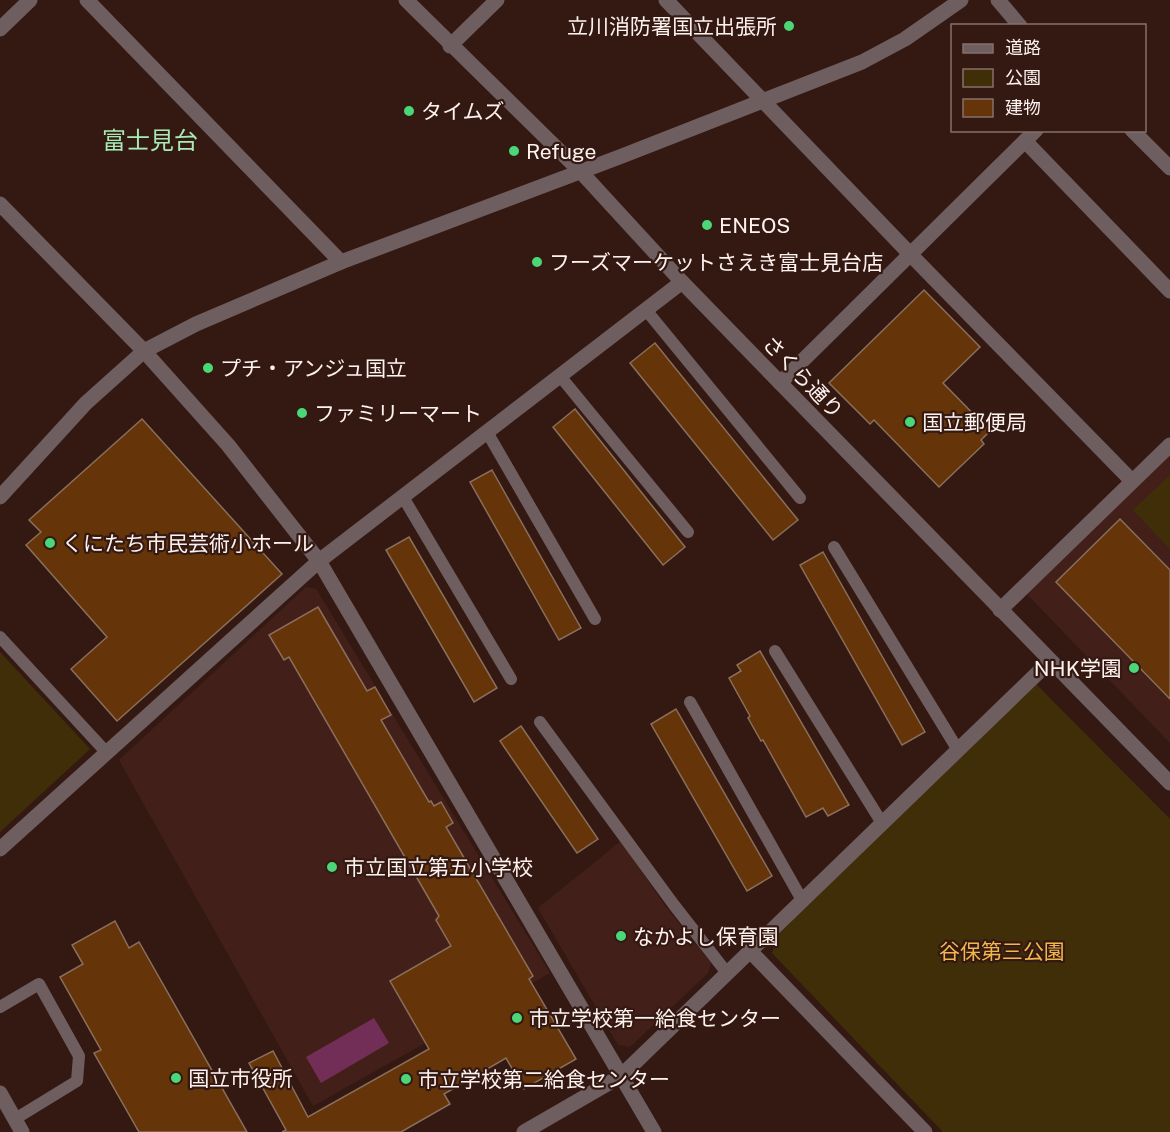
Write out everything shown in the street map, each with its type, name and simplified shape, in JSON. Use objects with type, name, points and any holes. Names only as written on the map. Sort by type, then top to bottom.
[{"type":"street","points":[[0,29],[30,0]]},
{"type":"street","points":[[87,0],[341,262]]},
{"type":"street","name":"さくら通り","points":[[406,0],[580,171],[682,282],[1170,783]]},
{"type":"street","points":[[450,45],[497,0]]},
{"type":"street","points":[[666,0],[1132,481]]},
{"type":"street","points":[[0,497],[86,403],[144,351],[196,324],[341,262],[862,62],[906,39],[961,0]]},
{"type":"street","points":[[998,0],[1018,24]]},
{"type":"street","points":[[1134,132],[1170,168]]},
{"type":"street","points":[[780,383],[1031,136],[1170,291]]},
{"type":"street","points":[[0,204],[144,351],[228,445],[319,561],[654,1132]]},
{"type":"street","points":[[0,849],[319,561],[682,282]]},
{"type":"street","points":[[1000,610],[1170,445]]},
{"type":"street","points":[[524,1132],[621,1076],[1050,661]]},
{"type":"street","points":[[750,951],[926,1132]]},
{"type":"street","points":[[0,1093],[18,1125]]},
{"type":"lane","points":[[646,310],[800,498]]},
{"type":"lane","points":[[560,376],[688,531]]},
{"type":"lane","points":[[487,432],[595,619]]},
{"type":"lane","points":[[403,497],[511,679]]},
{"type":"lane","points":[[834,547],[958,750]]},
{"type":"lane","points":[[0,637],[107,753]]},
{"type":"lane","points":[[775,651],[882,823]]},
{"type":"lane","points":[[690,702],[802,900]]},
{"type":"lane","points":[[540,722],[674,905],[727,973]]},
{"type":"lane","points":[[0,1007],[39,984],[79,1056],[78,1081],[18,1125]]},
{"type":"shaded area","name":"NHK学園","points":[[1170,455],[1170,743],[1026,593]]},
{"type":"shaded area","name":"市立国立第五小学校","points":[[306,587],[316,589],[550,973],[313,1106],[119,760]]},
{"type":"shaded area","name":"なかよし保育園","points":[[621,841],[665,906],[711,963],[708,973],[630,1047],[618,1045],[538,908]]},
{"type":"shaded area","points":[[374,1018],[389,1043],[321,1083],[306,1057]]},
{"type":"green space","points":[[1170,475],[1170,549],[1133,510]]},
{"type":"green space","points":[[0,652],[90,749],[0,832]]},
{"type":"green space","name":"谷保第三公園","points":[[1035,683],[1170,819],[1170,1132],[943,1132],[772,953],[778,935]]},
{"type":"building","points":[[924,290],[980,347],[943,383],[990,431],[981,440],[984,444],[939,487],[874,420],[870,424],[829,383]]},
{"type":"building","points":[[655,343],[798,520],[773,540],[630,363]]},
{"type":"building","points":[[575,409],[685,547],[663,565],[553,427]]},
{"type":"building","points":[[142,419],[282,574],[117,721],[71,669],[107,637],[26,545],[41,532],[29,520]]},
{"type":"building","points":[[492,470],[581,628],[559,640],[470,482]]},
{"type":"building","points":[[1120,519],[1170,570],[1170,699],[1056,582]]},
{"type":"building","points":[[409,537],[497,688],[474,702],[386,550]]},
{"type":"building","points":[[823,552],[925,732],[902,745],[800,565]]},
{"type":"building","points":[[318,607],[367,691],[375,687],[391,715],[381,720],[429,802],[431,801],[434,806],[441,802],[453,823],[446,827],[533,976],[529,979],[576,1059],[524,1089],[506,1058],[444,1094],[450,1104],[401,1132],[282,1132],[286,1130],[249,1063],[273,1051],[308,1117],[429,1049],[390,981],[451,946],[436,920],[439,916],[289,657],[284,660],[269,635]]},
{"type":"building","points":[[760,651],[849,805],[828,816],[823,808],[806,817],[763,740],[761,741],[748,718],[750,716],[729,678],[741,671],[737,665]]},
{"type":"building","points":[[676,709],[772,876],[747,891],[651,724]]},
{"type":"building","points":[[521,726],[598,839],[577,853],[500,741]]},
{"type":"building","name":"国立市役所","points":[[115,921],[129,948],[139,942],[247,1132],[139,1132],[94,1053],[101,1050],[60,977],[83,964],[72,945]]},
{"type":"place","name":"立川消防署国立出張所","points":[[789,26]]},
{"type":"place","name":"タイムズ","points":[[409,111]]},
{"type":"place","name":"Refuge","points":[[514,151]]},
{"type":"place","name":"ENEOS","points":[[707,225]]},
{"type":"place","name":"フーズマーケットさえき富士見台店","points":[[537,262]]},
{"type":"place","name":"プチ・アンジュ国立","points":[[208,368]]},
{"type":"place","name":"ファミリーマート","points":[[302,413]]},
{"type":"place","name":"国立郵便局","points":[[910,422]]},
{"type":"place","name":"くにたち市民芸術小ホール","points":[[50,543]]},
{"type":"place","name":"NHK学園","points":[[1134,668]]},
{"type":"place","name":"市立国立第五小学校","points":[[332,867]]},
{"type":"place","name":"なかよし保育園","points":[[621,936]]},
{"type":"place","name":"市立学校第一給食センター","points":[[517,1018]]},
{"type":"place","name":"国立市役所","points":[[176,1078]]},
{"type":"place","name":"市立学校第二給食センター","points":[[406,1079]]},
{"type":"district","name":"富士見台","points":[[150,140]]}]
